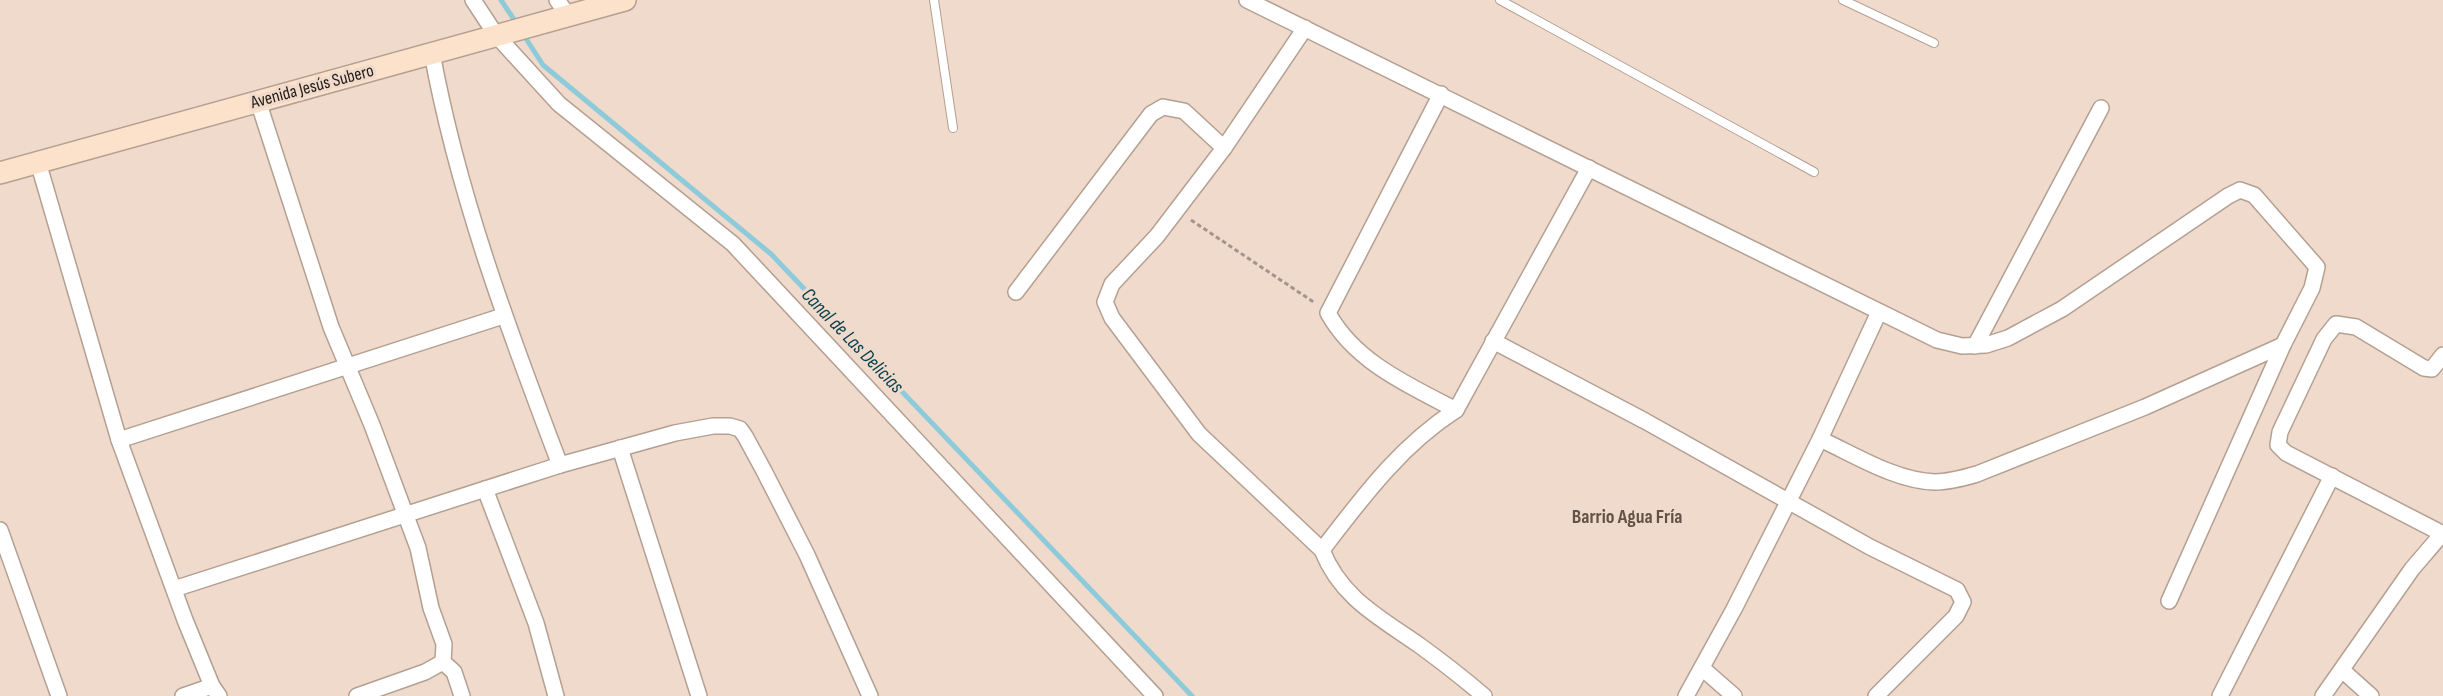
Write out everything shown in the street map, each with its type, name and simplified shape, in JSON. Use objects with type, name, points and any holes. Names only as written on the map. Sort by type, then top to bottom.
[{"type":"main road","name":"Avenida Jesús Subero","points":[[0,173],[545,22],[562,8],[625,0]]},
{"type":"street","points":[[472,0],[559,104],[733,244],[1155,696]]},
{"type":"street","points":[[1247,0],[1879,312],[1937,340],[1962,346],[1986,345],[2008,338],[2062,309],[2240,190],[2254,195],[2317,267],[2312,288],[2283,345],[2169,602]]},
{"type":"street","points":[[1305,28],[1224,148],[1157,236],[1112,284],[1105,302],[1112,318],[1199,434],[1322,550],[1330,571],[1347,592],[1380,619],[1448,666],[1484,696]]},
{"type":"street","points":[[432,53],[445,120],[503,316],[560,465]]},
{"type":"street","points":[[1441,94],[1328,313],[1338,331],[1361,354],[1394,378],[1456,410]]},
{"type":"street","points":[[258,101],[331,327],[418,548],[431,608],[444,644],[443,662]]},
{"type":"street","points":[[1016,292],[1151,114],[1164,108],[1184,111],[1224,148]]},
{"type":"street","points":[[1975,345],[2101,108]]},
{"type":"street","points":[[38,162],[119,440],[174,590],[215,691],[183,696]]},
{"type":"street","points":[[1322,550],[1393,461],[1433,425],[1456,410],[1589,168]]},
{"type":"street","points":[[1686,696],[1820,438],[1879,312]]},
{"type":"street","points":[[119,440],[503,316]]},
{"type":"street","points":[[2323,696],[2412,569],[2443,534],[2286,453],[2278,445],[2280,432],[2324,339],[2336,324],[2356,327],[2424,368],[2432,369],[2443,355]]},
{"type":"street","points":[[1493,341],[1645,421],[1787,502],[1957,590],[1964,602],[1956,616],[1876,696]]},
{"type":"street","points":[[1820,438],[1894,473],[1923,481],[1953,480],[1977,474],[2145,406],[2283,345]]},
{"type":"street","points":[[174,590],[560,465],[675,433],[713,426],[740,429],[807,555],[870,696]]},
{"type":"street","points":[[620,448],[699,696]]},
{"type":"street","points":[[2220,696],[2332,476]]},
{"type":"street","points":[[485,489],[536,623],[556,696]]},
{"type":"street","points":[[0,530],[59,696]]},
{"type":"street","points":[[357,696],[425,672],[443,662]]},
{"type":"street","points":[[443,662],[454,672],[462,696]]},
{"type":"street","points":[[1702,668],[1734,696]]},
{"type":"street","points":[[2342,670],[2371,696]]},
{"type":"lane","points":[[934,0],[953,128]]},
{"type":"lane","points":[[1500,0],[1814,172]]},
{"type":"lane","points":[[1843,0],[1934,43]]},
{"type":"path","points":[[1177,210],[1328,313]]},
{"type":"waterway","name":"Canal de Las Delicias","points":[[501,0],[517,24]]},
{"type":"waterway","name":"Canal de Las Delicias","points":[[523,34],[543,65],[771,254],[1192,696]]},
{"type":"district","name":"Barrio Agua Fría","points":[[1627,516]]}]
